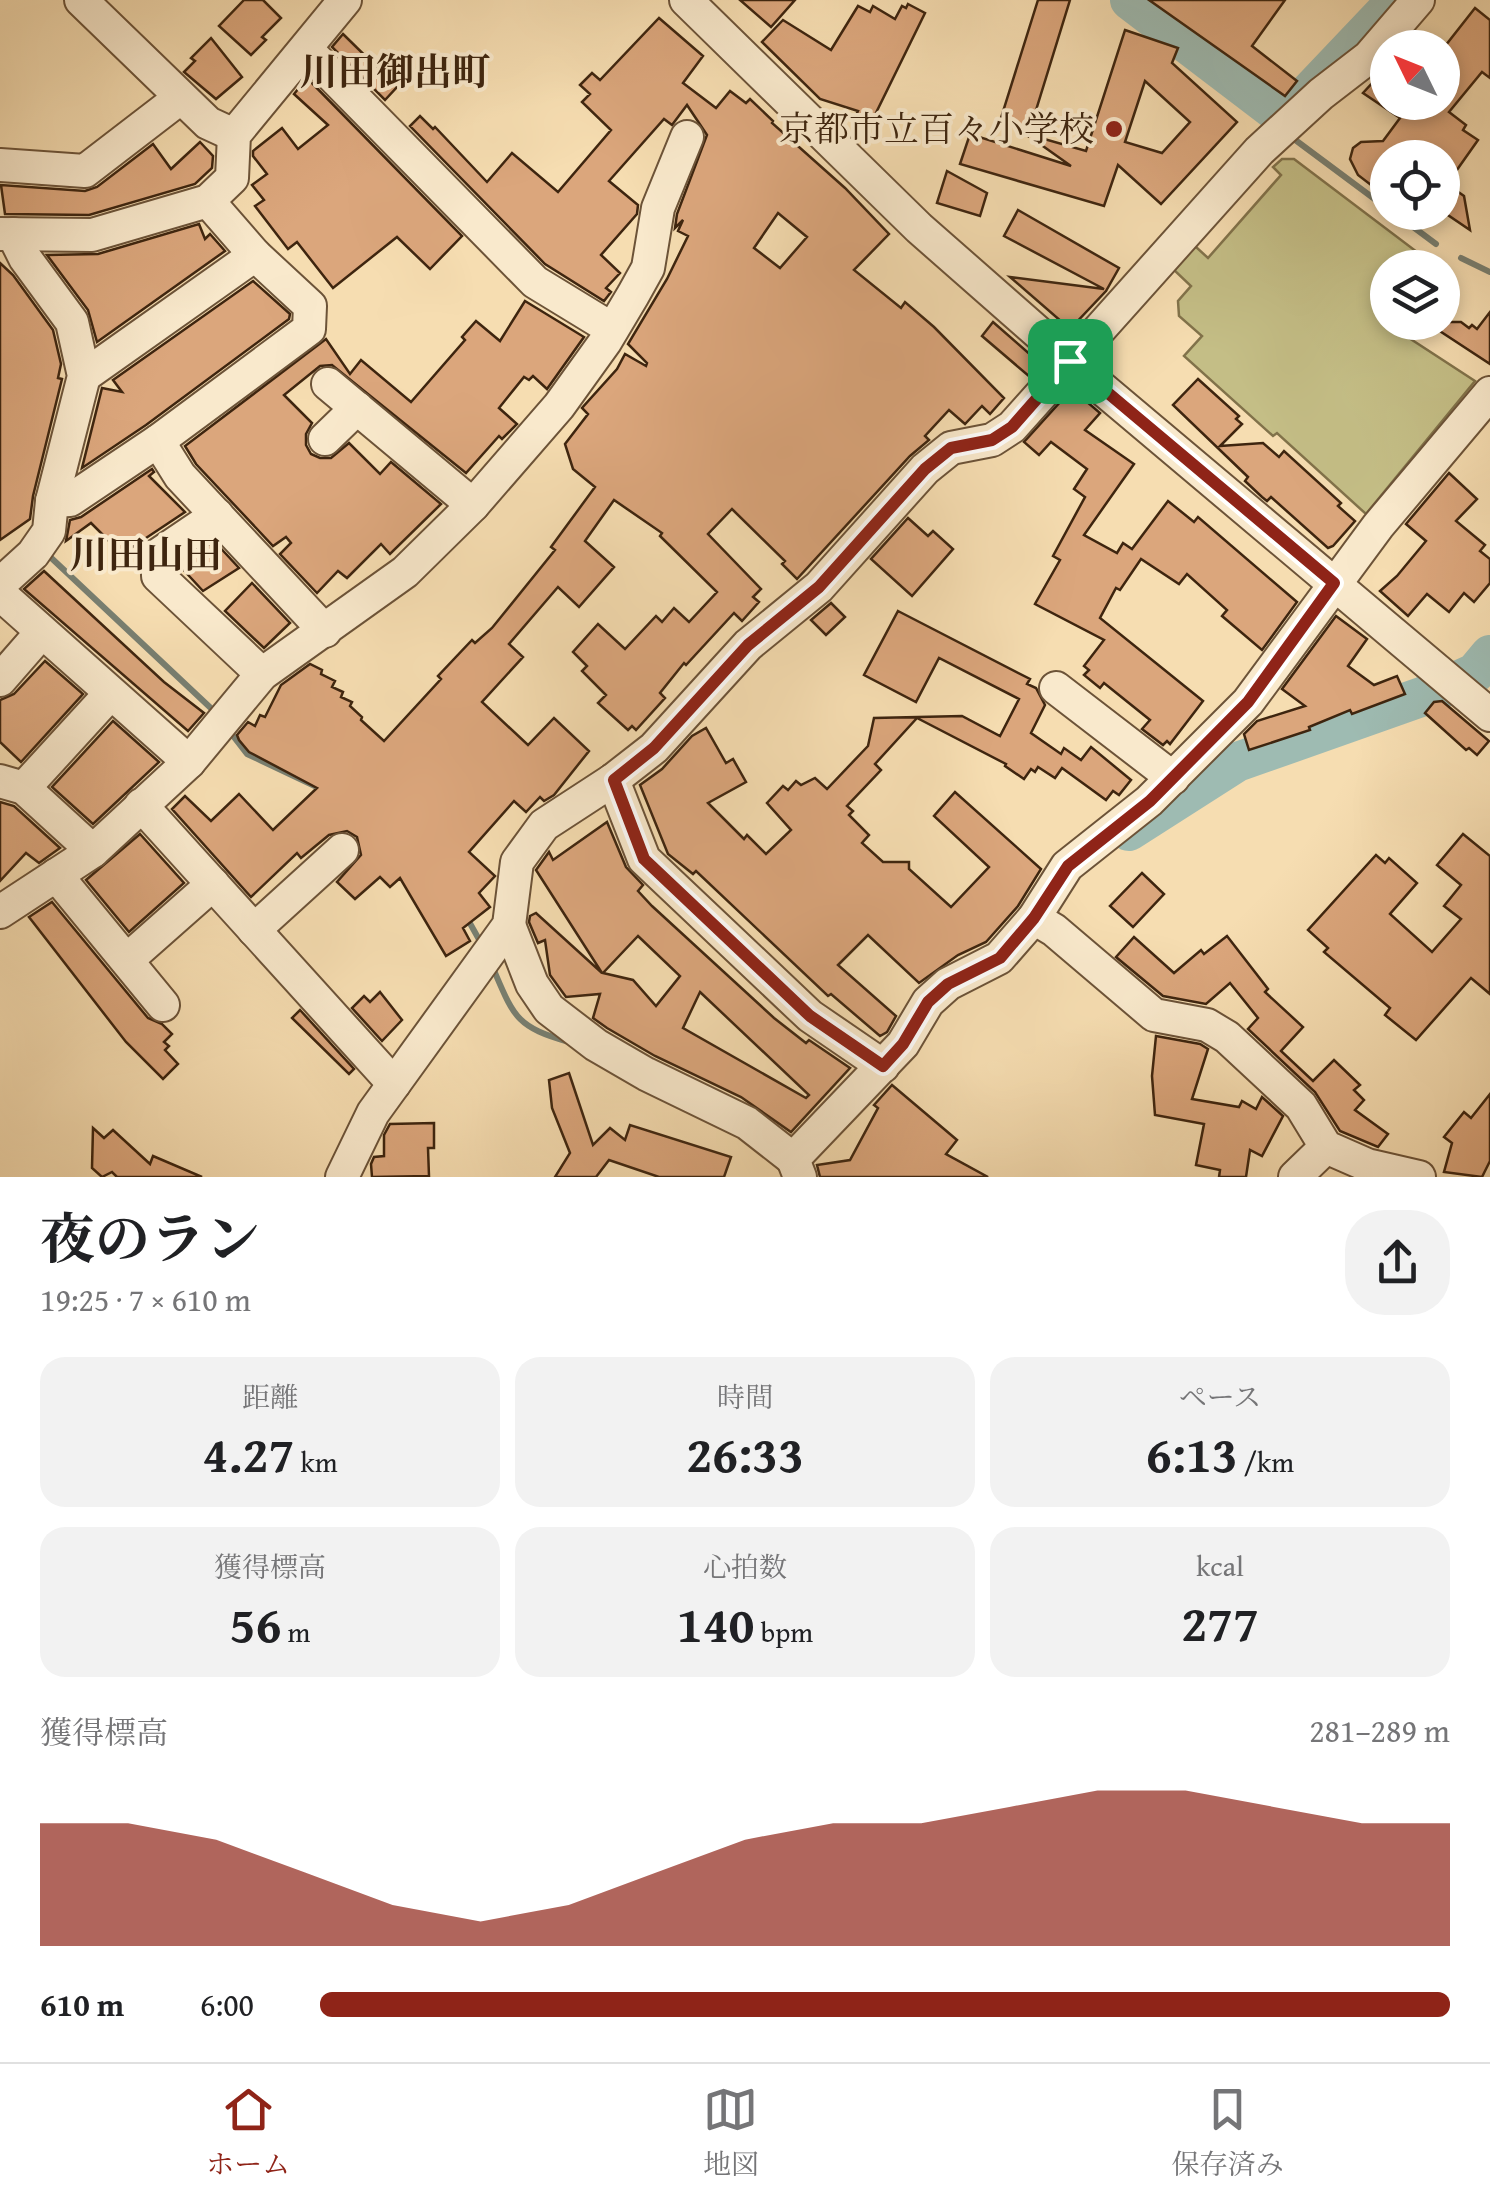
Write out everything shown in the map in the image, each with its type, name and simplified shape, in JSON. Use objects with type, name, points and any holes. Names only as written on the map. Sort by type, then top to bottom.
[{"type":"street","points":[[80,0],[208,123],[234,135]]},
{"type":"street","points":[[6,234],[92,234],[208,200],[232,178],[234,135],[345,0]]},
{"type":"street","points":[[686,0],[920,228],[1070,361],[1334,583],[1464,683],[1490,715]]},
{"type":"street","points":[[342,1177],[373,1113],[508,924],[516,862],[544,825],[614,780],[654,748],[748,645],[819,587],[925,469],[951,448],[992,440],[1012,427],[1258,151],[1369,56],[1418,0]]},
{"type":"street","points":[[307,50],[535,282],[612,328]]},
{"type":"street","points":[[0,165],[86,171],[180,98]]},
{"type":"street","points":[[0,912],[93,851],[189,762],[262,674],[405,572],[473,505],[559,406],[648,268],[658,208],[687,136]]},
{"type":"street","points":[[52,501],[70,500],[310,330],[310,306],[255,256],[208,200]]},
{"type":"street","points":[[0,584],[33,554],[48,531],[84,376],[72,322],[6,234]]},
{"type":"street","points":[[84,376],[255,256]]},
{"type":"street","points":[[328,384],[473,505]]},
{"type":"street","points":[[508,924],[532,984],[549,1009],[596,1045],[646,1074],[747,1123],[797,1168],[903,1044],[928,1002],[948,984],[1000,958],[1079,868],[1248,702],[1378,526],[1490,393]]},
{"type":"street","points":[[324,439],[357,408]]},
{"type":"street","points":[[158,441],[180,476],[324,631]]},
{"type":"street","points":[[217,515],[158,556],[158,576],[262,674]]},
{"type":"street","points":[[0,594],[189,762]]},
{"type":"street","points":[[0,680],[42,632]]},
{"type":"street","points":[[1056,688],[1173,778]]},
{"type":"street","points":[[93,851],[12,784],[110,694]]},
{"type":"street","points":[[614,780],[644,859],[810,1016],[883,1066]]},
{"type":"street","points":[[141,806],[394,1084]]},
{"type":"street","points":[[254,930],[342,850]]},
{"type":"street","points":[[56,875],[164,1004]]},
{"type":"street","points":[[126,960],[213,884]]},
{"type":"street","points":[[1034,918],[1054,930],[1154,1015],[1207,1025],[1227,1037],[1301,1106],[1326,1147],[1366,1164],[1419,1177]]},
{"type":"street","points":[[1295,1177],[1326,1147]]},
{"type":"shaded area","points":[[1282,159],[1294,159],[1370,216],[1370,230],[1388,230],[1414,250],[1370,250],[1370,340],[1412,340],[1475,381],[1366,514],[1184,356],[1202,336],[1179,316],[1178,301],[1191,286],[1174,270],[1195,246],[1208,258],[1281,175],[1273,167]]},
{"type":"building","points":[[244,0],[263,0],[281,18],[251,55],[219,26]]},
{"type":"building","points":[[740,0],[795,0],[771,27]]},
{"type":"building","points":[[1038,0],[1070,0],[1028,136],[1001,118]]},
{"type":"building","points":[[1149,0],[1285,0],[1252,46],[1297,81],[1285,96]]},
{"type":"building","points":[[908,4],[925,13],[870,125],[855,117],[858,111],[820,99],[762,42],[783,20],[831,50],[858,6],[870,12],[873,6],[895,19],[902,6],[906,8]]},
{"type":"building","points":[[1475,8],[1490,20],[1490,78],[1482,72],[1460,99],[1460,30]]},
{"type":"building","points":[[659,18],[703,56],[683,83],[716,108],[730,91],[746,103],[750,99],[845,188],[889,234],[854,270],[901,308],[905,302],[1004,398],[990,414],[982,406],[965,424],[949,410],[925,436],[929,440],[797,579],[782,564],[785,561],[732,509],[708,534],[761,589],[753,597],[759,602],[742,621],[734,613],[684,663],[660,693],[665,698],[636,730],[632,726],[628,730],[598,703],[606,695],[582,671],[587,666],[573,652],[598,624],[625,649],[656,616],[662,622],[674,608],[689,622],[717,592],[660,536],[662,533],[614,500],[585,541],[614,567],[579,607],[558,587],[509,644],[523,657],[482,702],[528,745],[554,718],[589,751],[554,795],[544,801],[540,797],[526,812],[514,801],[469,852],[495,876],[479,893],[490,907],[463,928],[470,941],[446,956],[400,878],[390,887],[380,877],[355,899],[337,882],[361,855],[357,837],[347,831],[329,835],[301,858],[297,853],[251,897],[172,809],[185,796],[211,821],[239,794],[273,830],[317,788],[249,752],[237,735],[248,722],[255,726],[260,715],[265,717],[281,685],[310,664],[322,670],[321,674],[335,681],[332,687],[343,692],[341,697],[352,702],[350,706],[361,720],[384,741],[472,640],[475,643],[492,628],[555,550],[551,547],[595,487],[573,469],[565,444],[588,414],[582,408],[617,369],[625,354],[646,366],[628,344],[688,236],[678,231],[683,220],[675,228],[677,214],[707,135],[687,105],[672,125],[664,119],[609,181],[638,205],[637,214],[601,255],[620,273],[606,288],[611,292],[604,301],[545,264],[410,126],[420,116],[487,182],[512,153],[558,192],[611,130],[582,102],[590,94],[580,85],[592,73],[600,80]],"holes":[[[778,213],[807,237],[780,268],[754,248]]]},
{"type":"building","points":[[1125,30],[1178,48],[1172,63],[1237,122],[1161,204],[1118,165],[1104,206],[960,164],[970,134],[1071,166],[1034,136],[1086,151]],"holes":[[[1145,81],[1190,122],[1162,153],[1125,142]]]},
{"type":"building","points":[[343,34],[397,87],[385,100],[332,47]]},
{"type":"building","points":[[211,38],[242,77],[216,99],[184,72],[195,61],[191,58]]},
{"type":"building","points":[[307,78],[462,236],[430,269],[397,237],[333,288],[297,242],[288,249],[255,206],[264,200],[252,185],[267,174],[253,151],[282,128],[298,149],[328,125],[294,94]]},
{"type":"building","points":[[1399,120],[1459,120],[1466,125],[1463,130],[1478,140],[1460,166],[1460,140],[1384,140]]},
{"type":"building","points":[[200,142],[213,156],[212,168],[195,184],[89,215],[5,214],[1,185],[85,191],[97,187],[153,144],[171,169]]},
{"type":"building","points":[[1370,142],[1370,184],[1358,175],[1350,159],[1353,148]]},
{"type":"building","points":[[947,171],[987,193],[980,216],[937,203]]},
{"type":"building","points":[[1460,193],[1464,196],[1470,230],[1460,223]]},
{"type":"building","points":[[1018,210],[1119,268],[1106,291],[1070,329],[1010,277],[1104,289],[1004,236]]},
{"type":"building","points":[[199,224],[205,239],[210,234],[225,251],[97,342],[88,310],[47,255],[98,254]]},
{"type":"building","points":[[0,263],[53,330],[61,364],[58,378],[62,379],[30,519],[0,540]]},
{"type":"building","points":[[253,281],[290,314],[289,319],[82,468],[102,388],[122,392],[113,380]]},
{"type":"building","points":[[525,301],[584,337],[547,389],[533,376],[529,380],[524,377],[499,408],[517,424],[502,439],[499,436],[466,473],[332,365],[320,366],[284,395],[312,423],[306,434],[311,454],[331,458],[349,443],[380,474],[391,462],[441,504],[390,554],[381,544],[347,578],[338,571],[317,593],[280,554],[291,543],[286,537],[273,546],[196,464],[185,446],[326,339],[350,374],[361,360],[411,402],[465,340],[462,337],[476,321],[500,341]]},
{"type":"building","points":[[1490,312],[1490,364],[1453,340],[1460,340],[1460,322],[1477,329]]},
{"type":"building","points":[[993,322],[1041,364],[1030,377],[982,336]]},
{"type":"building","points":[[1198,379],[1239,416],[1236,419],[1242,424],[1220,446],[1263,443],[1279,457],[1284,451],[1341,503],[1338,506],[1355,521],[1333,546],[1328,548],[1271,497],[1267,501],[1262,497],[1245,481],[1248,477],[1173,405]]},
{"type":"building","points":[[1072,389],[1100,413],[1085,430],[1134,464],[1084,535],[1117,553],[1123,543],[1132,549],[1168,501],[1194,522],[1198,517],[1297,602],[1262,650],[1222,616],[1227,610],[1187,574],[1179,584],[1141,559],[1120,590],[1116,588],[1100,618],[1203,701],[1170,744],[1167,741],[1163,745],[1142,729],[1150,720],[1104,683],[1100,688],[1084,675],[1089,670],[1084,666],[1104,640],[1035,604],[1060,560],[1053,556],[1085,497],[1074,489],[1087,469],[1051,442],[1039,455],[1024,442]]},
{"type":"building","points":[[152,469],[154,472],[149,476],[185,512],[122,554],[91,523],[66,541],[70,520],[81,517]]},
{"type":"building","points":[[1449,473],[1477,499],[1456,521],[1485,545],[1480,551],[1490,559],[1490,583],[1474,602],[1464,593],[1449,612],[1427,594],[1408,616],[1380,591],[1426,541],[1406,524]]},
{"type":"building","points":[[908,518],[928,536],[933,531],[953,549],[912,596],[871,559]]},
{"type":"building","points":[[214,541],[239,568],[203,591],[179,565]]},
{"type":"building","points":[[44,571],[164,682],[204,713],[188,731],[24,589]]},
{"type":"building","points":[[252,583],[290,623],[264,648],[225,611]]},
{"type":"building","points":[[831,603],[845,617],[826,635],[811,620]]},
{"type":"building","points":[[898,611],[1030,679],[1027,684],[1036,688],[1045,705],[1031,733],[1061,754],[1064,748],[1081,760],[1091,747],[1131,780],[1119,795],[1113,791],[1106,800],[1062,768],[1055,778],[1038,767],[1035,772],[1031,769],[1024,779],[1006,764],[917,718],[875,764],[881,770],[847,806],[853,811],[849,815],[869,835],[862,843],[883,862],[909,862],[909,869],[951,907],[989,867],[934,816],[955,792],[1041,869],[1018,906],[986,942],[958,955],[919,983],[868,935],[838,965],[896,1016],[880,1036],[831,994],[828,996],[696,871],[693,874],[668,854],[640,785],[662,769],[692,736],[706,728],[726,763],[733,759],[746,782],[708,803],[744,839],[747,835],[766,854],[791,830],[767,803],[783,786],[788,790],[796,781],[801,785],[815,778],[827,789],[868,746],[874,718],[962,716],[1000,736],[1019,699],[939,658],[916,702],[864,675]]},
{"type":"building","points":[[1336,616],[1367,639],[1348,666],[1374,685],[1397,676],[1405,694],[1352,714],[1350,710],[1309,727],[1310,730],[1249,750],[1244,734],[1257,721],[1305,706],[1282,689]]},
{"type":"building","points":[[45,661],[83,694],[21,762],[0,742],[0,700],[14,694]]},
{"type":"building","points":[[1442,701],[1489,741],[1477,755],[1469,748],[1466,750],[1425,713],[1434,702]]},
{"type":"building","points":[[113,721],[159,762],[93,824],[52,787]]},
{"type":"building","points":[[0,802],[14,806],[60,848],[39,863],[26,853],[0,881]]},
{"type":"building","points":[[607,822],[626,867],[643,885],[638,891],[652,906],[774,1018],[806,1043],[809,1040],[850,1068],[791,1132],[741,1097],[607,1028],[593,1018],[600,994],[566,997],[550,975],[545,940],[538,943],[529,922],[536,913],[602,973],[536,870],[549,852],[553,860]],"holes":[[[638,936],[680,976],[656,1006],[633,980],[603,973]],[[700,992],[809,1095],[806,1098],[683,1028]]]},
{"type":"building","points":[[140,834],[184,883],[129,932],[86,880]]},
{"type":"building","points":[[1463,834],[1490,856],[1490,994],[1471,978],[1416,1040],[1385,1015],[1390,1008],[1324,952],[1328,948],[1308,930],[1376,855],[1385,863],[1389,858],[1417,883],[1390,914],[1432,952],[1461,919],[1444,906],[1461,885],[1437,865]]},
{"type":"building","points":[[1142,873],[1164,894],[1133,927],[1110,906]]},
{"type":"building","points":[[52,902],[148,1018],[172,1034],[164,1042],[169,1046],[165,1050],[178,1064],[163,1079],[126,1042],[29,917]]},
{"type":"building","points":[[1227,936],[1268,989],[1265,992],[1303,1027],[1281,1051],[1313,1081],[1334,1060],[1360,1085],[1354,1090],[1364,1100],[1355,1110],[1388,1134],[1378,1147],[1340,1131],[1315,1092],[1248,1029],[1258,1018],[1230,983],[1206,1004],[1163,996],[1116,957],[1134,937],[1174,973],[1201,950],[1204,954]]},
{"type":"building","points":[[380,992],[402,1020],[382,1041],[352,1008],[364,996],[370,1002]]},
{"type":"building","points":[[300,1010],[354,1069],[349,1074],[292,1018]]},
{"type":"building","points":[[1156,1036],[1208,1049],[1192,1099],[1239,1107],[1242,1101],[1256,1109],[1262,1097],[1283,1116],[1262,1156],[1250,1150],[1246,1177],[1219,1177],[1220,1170],[1196,1165],[1204,1124],[1155,1115],[1152,1076]]},
{"type":"building","points":[[569,1073],[593,1145],[610,1128],[625,1140],[630,1125],[731,1157],[724,1177],[659,1177],[609,1160],[596,1177],[555,1177],[570,1153],[552,1108],[549,1080]]},
{"type":"building","points":[[892,1085],[957,1140],[946,1154],[988,1177],[820,1177],[817,1165],[850,1160],[878,1108],[874,1105]]},
{"type":"building","points":[[1490,1094],[1490,1161],[1482,1177],[1444,1172],[1452,1143],[1444,1137],[1464,1112],[1471,1118]]},
{"type":"building","points":[[434,1123],[434,1148],[428,1148],[429,1176],[372,1177],[371,1164],[374,1157],[384,1156],[384,1135],[390,1124]]},
{"type":"building","points":[[93,1128],[104,1138],[113,1130],[150,1164],[153,1156],[202,1177],[117,1177],[112,1172],[102,1177],[92,1168]]},
{"type":"waterway","points":[[1130,0],[1277,112],[1303,99],[1397,0]]},
{"type":"waterway","points":[[1294,139],[1370,196]]},
{"type":"waterway","points":[[1417,230],[1436,244]]},
{"type":"waterway","points":[[1461,258],[1490,272]]},
{"type":"waterway","points":[[46,553],[215,712]]},
{"type":"waterway","points":[[1129,831],[1237,762],[1424,696],[1475,673],[1490,655]]},
{"type":"waterway","points":[[230,732],[247,754],[319,788]]},
{"type":"waterway","points":[[467,918],[481,943]]},
{"type":"waterway","points":[[493,968],[519,1018],[538,1031],[569,1042]]},
{"type":"place","name":"京都市立百々小学校","points":[[1114,129]]},
{"type":"district","name":"川田御出町","points":[[395,72]]},
{"type":"district","name":"川田山田","points":[[146,555]]},
{"type":"route","points":[[1070,361],[1334,583],[1248,702],[1150,801],[1068,866],[1034,918],[1000,958],[948,984],[928,1002],[903,1044],[883,1066],[810,1016],[644,859],[614,780],[654,748],[748,645],[819,587],[925,469],[951,448],[992,440],[1012,427],[1070,361]]}]
